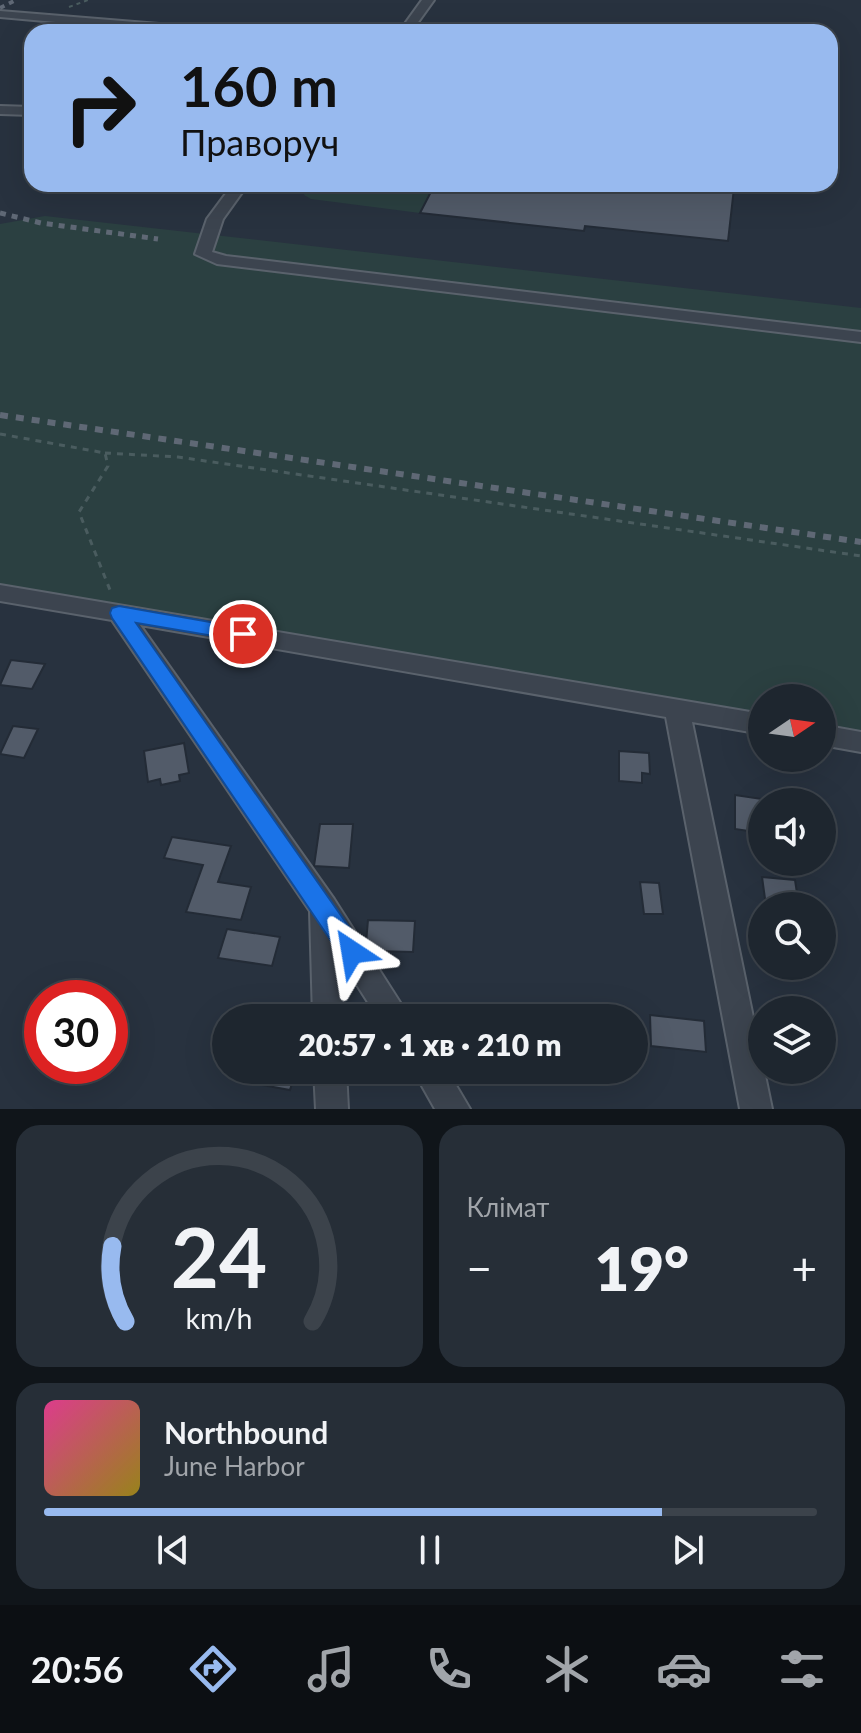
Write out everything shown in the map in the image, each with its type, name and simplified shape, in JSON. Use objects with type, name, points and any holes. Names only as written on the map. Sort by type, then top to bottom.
[{"type":"street","points":[[411,24],[428,0]]},
{"type":"street","points":[[0,14],[116,24]]},
{"type":"street","points":[[0,110],[24,111]]},
{"type":"street","points":[[235,192],[215,219],[203,254],[223,261],[861,337]]},
{"type":"street","points":[[0,593],[748,722]]},
{"type":"street","points":[[119,613],[324,908],[386,1004]]},
{"type":"street","points":[[677,709],[756,1109]]},
{"type":"street","points":[[836,738],[861,742]]},
{"type":"street","points":[[324,908],[327,1004]]},
{"type":"street","points":[[331,1084],[332,1109]]},
{"type":"street","points":[[438,1084],[454,1109]]},
{"type":"path","points":[[0,434],[105,453],[193,459],[861,556]]},
{"type":"path","points":[[105,453],[108,466],[79,512],[119,613]]},
{"type":"green space","points":[[305,192],[431,192],[420,213],[311,199],[304,195]]},
{"type":"green space","points":[[45,216],[861,308],[861,742],[836,738],[836,684],[748,684],[748,722],[0,593],[0,224]]},
{"type":"building","points":[[431,192],[734,192],[728,241],[585,226],[584,231],[420,213]]},
{"type":"building","points":[[11,660],[45,664],[32,689],[0,685]]},
{"type":"building","points":[[13,726],[38,729],[24,758],[0,754]]},
{"type":"building","points":[[184,743],[189,773],[179,775],[180,781],[161,785],[160,779],[148,782],[144,751]]},
{"type":"building","points":[[619,751],[649,753],[650,774],[642,773],[642,783],[619,781]]},
{"type":"building","points":[[735,795],[748,797],[748,831],[735,829]]},
{"type":"building","points":[[320,824],[353,824],[349,868],[314,866]]},
{"type":"building","points":[[172,837],[231,846],[218,882],[251,887],[241,920],[186,912],[203,865],[164,858]]},
{"type":"building","points":[[762,877],[795,880],[797,892],[764,892]]},
{"type":"building","points":[[640,882],[659,883],[663,914],[644,914]]},
{"type":"building","points":[[368,920],[415,921],[413,952],[371,951],[366,943]]},
{"type":"building","points":[[227,929],[280,937],[272,966],[218,958]]},
{"type":"building","points":[[650,1015],[704,1021],[706,1052],[651,1046]]},
{"type":"building","points":[[257,1084],[292,1084],[290,1090]]},
{"type":"railway","points":[[0,8],[16,0]]},
{"type":"railway","points":[[0,213],[41,223],[158,239]]},
{"type":"railway","points":[[0,415],[861,542]]},
{"type":"route","points":[[243,634],[119,613],[352,952]]}]
